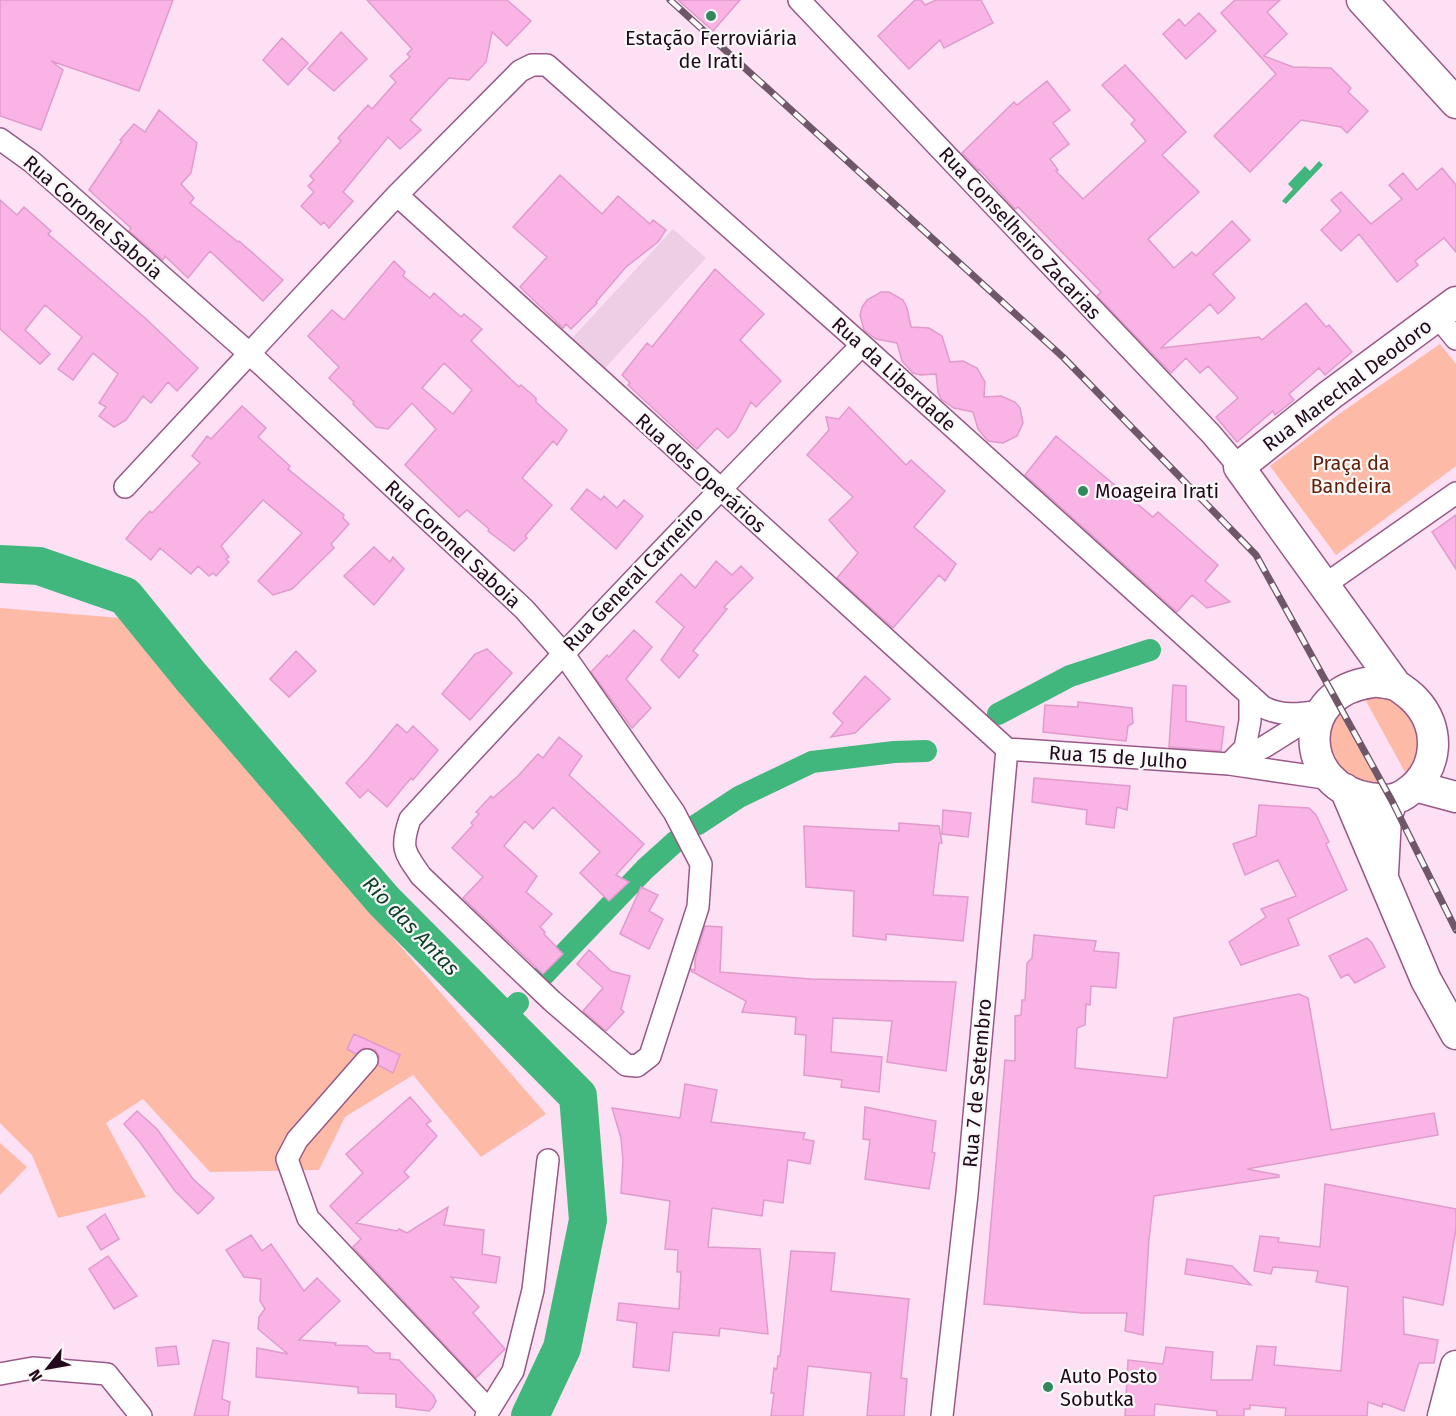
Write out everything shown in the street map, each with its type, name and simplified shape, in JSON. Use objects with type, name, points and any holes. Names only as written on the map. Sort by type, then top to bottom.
[{"type":"main road","points":[[1362,0],[1456,103]]},
{"type":"main road","name":"Rua Marechal Deodoro","points":[[1239,467],[1330,395],[1450,320]]},
{"type":"main road","points":[[1239,467],[1396,685],[1414,699],[1425,713],[1434,737],[1456,766]]},
{"type":"main road","points":[[1323,586],[1345,637],[1351,660],[1348,675],[1324,707],[1315,725],[1313,744],[1320,763],[1338,784],[1426,980],[1456,1034]]},
{"type":"main road","points":[[1324,707],[1342,691],[1374,681],[1396,685]]},
{"type":"main road","points":[[1383,882],[1386,818],[1403,793],[1424,775],[1432,759],[1434,737]]},
{"type":"main road","points":[[1338,784],[1359,797],[1403,793],[1456,797]]},
{"type":"main road","points":[[1443,1416],[1456,1366]]},
{"type":"street","name":"Rua Conselheiro Zacarias","points":[[799,0],[1211,434],[1239,467]]},
{"type":"street","name":"Rua da Liberdade","points":[[397,195],[520,71],[532,65],[547,65],[1263,706],[1274,712],[1294,715],[1324,707]]},
{"type":"street","name":"Rua Coronel Saboia","points":[[0,140],[32,162],[250,354],[524,609],[563,653],[674,812],[701,864],[698,907],[650,1056]]},
{"type":"street","points":[[125,487],[397,195]]},
{"type":"street","name":"Rua dos Operários","points":[[397,195],[719,490],[1007,749]]},
{"type":"street","name":"Rua General Carneiro","points":[[650,1056],[637,1066],[626,1065],[552,1001],[421,876],[407,856],[403,838],[410,819],[563,653],[862,345]]},
{"type":"street","points":[[1323,586],[1456,493]]},
{"type":"street","points":[[1229,764],[1245,748],[1250,721],[1250,695]]},
{"type":"street","name":"Rua 15 de Julho","points":[[1229,764],[1264,747],[1324,707]]},
{"type":"street","name":"Rua 15 de Julho","points":[[1007,749],[1229,764],[1338,784]]},
{"type":"street","name":"Rua 7 de Setembro","points":[[942,1416],[967,1194],[1007,749]]},
{"type":"street","points":[[367,1060],[297,1140],[287,1159],[308,1218],[488,1413],[513,1371],[533,1290],[548,1160]]},
{"type":"street","points":[[0,1374],[33,1368],[108,1374],[141,1416]]},
{"type":"shaded area","points":[[1319,161],[1323,165],[1286,204],[1282,201],[1293,189],[1288,184],[1305,166],[1310,171]]},
{"type":"shaded area","points":[[673,229],[706,258],[597,377],[564,347]]},
{"type":"green space","name":"Praça da Bandeira","points":[[1440,344],[1456,364],[1456,466],[1336,555],[1270,466],[1339,414]]},
{"type":"green space","points":[[0,608],[120,618],[546,1114],[481,1157],[413,1075],[345,1117],[319,1170],[210,1172],[143,1099],[106,1123],[146,1197],[58,1218],[32,1155],[0,1123]]},
{"type":"green space","points":[[1361,692],[1393,693],[1425,733],[1410,781]]},
{"type":"green space","points":[[1338,704],[1384,789],[1361,786],[1330,758],[1329,718]]},
{"type":"green space","points":[[0,1143],[27,1167],[0,1195]]},
{"type":"building","points":[[0,0],[173,0],[139,91],[51,61],[63,70],[41,130],[0,116]]},
{"type":"building","points":[[367,0],[507,0],[531,21],[507,46],[492,32],[486,62],[469,80],[449,78],[410,120],[421,130],[400,149],[388,137],[343,192],[353,201],[329,228],[324,222],[321,225],[301,206],[314,192],[308,186],[314,180],[310,176],[341,141],[338,138],[368,105],[372,109],[396,82],[390,76],[410,57],[407,54],[412,49]]},
{"type":"building","name":"Estação Ferroviária de Irati","points":[[678,0],[740,0],[713,31]]},
{"type":"building","points":[[915,0],[921,0],[925,5],[936,0],[981,0],[993,23],[944,48],[940,40],[909,69],[878,36]]},
{"type":"building","points":[[1235,0],[1280,0],[1267,12],[1287,34],[1264,56],[1293,67],[1331,68],[1351,88],[1348,92],[1368,111],[1347,133],[1341,127],[1301,120],[1250,172],[1214,136],[1276,74],[1221,13]]},
{"type":"building","points":[[1199,13],[1216,31],[1186,59],[1163,34],[1179,19],[1185,26]]},
{"type":"building","points":[[341,32],[367,59],[334,91],[308,69]]},
{"type":"building","points":[[282,38],[308,63],[288,85],[263,60]]},
{"type":"building","points":[[1125,65],[1186,132],[1162,155],[1199,192],[1148,239],[1174,268],[1192,252],[1196,256],[1232,221],[1250,240],[1213,274],[1235,298],[1218,314],[1210,304],[1161,348],[1259,337],[1262,340],[1306,303],[1326,327],[1329,325],[1352,352],[1325,375],[1319,368],[1289,394],[1294,400],[1275,415],[1273,411],[1237,442],[1216,417],[1238,398],[1208,366],[1200,373],[1186,358],[1171,373],[1097,296],[1101,292],[1018,207],[1015,209],[962,153],[1014,102],[1017,105],[1047,81],[1070,110],[1053,123],[1069,144],[1050,159],[1058,170],[1056,171],[1083,199],[1146,141],[1131,124],[1135,120],[1102,85]]},
{"type":"building","points":[[159,110],[197,143],[191,173],[181,184],[194,198],[190,203],[239,241],[283,280],[263,301],[210,251],[188,278],[165,256],[163,260],[129,231],[131,228],[89,190],[122,141],[120,140],[134,124],[145,132]]},
{"type":"building","points":[[1442,168],[1456,185],[1456,252],[1444,238],[1415,261],[1418,265],[1397,282],[1359,234],[1341,251],[1321,230],[1341,211],[1331,200],[1341,192],[1371,224],[1402,199],[1389,185],[1403,173],[1417,190]]},
{"type":"building","points":[[560,175],[602,214],[618,196],[650,224],[653,220],[666,230],[658,242],[626,267],[597,303],[571,329],[566,324],[563,328],[520,287],[547,257],[513,227]]},
{"type":"building","points":[[0,200],[17,215],[24,207],[51,231],[48,234],[145,318],[198,368],[177,391],[168,382],[151,403],[143,396],[126,420],[114,427],[99,416],[106,407],[99,403],[118,374],[93,353],[73,380],[58,369],[82,337],[45,305],[25,330],[50,354],[40,364],[0,329]]},
{"type":"building","points":[[394,261],[405,272],[403,276],[430,298],[434,293],[461,317],[464,314],[482,329],[471,341],[519,387],[521,385],[536,398],[536,402],[567,430],[557,445],[553,441],[522,478],[552,505],[514,551],[488,531],[489,529],[467,510],[459,517],[405,465],[436,429],[412,403],[388,429],[376,427],[329,378],[339,367],[308,336],[332,310],[344,320]],"holes":[[[444,363],[472,390],[453,414],[422,388]]]},
{"type":"building","points":[[715,269],[764,314],[740,340],[781,381],[756,407],[751,402],[736,430],[728,438],[717,428],[697,449],[628,385],[630,383],[622,375],[647,343],[652,347]]},
{"type":"building","points":[[881,292],[889,292],[903,300],[911,327],[929,328],[942,336],[950,362],[963,361],[977,368],[985,382],[984,397],[1001,396],[1015,402],[1020,408],[1023,423],[1017,436],[1003,443],[988,441],[978,429],[973,412],[954,408],[941,399],[936,374],[913,373],[902,361],[897,343],[876,339],[864,330],[860,315],[862,307],[867,300]]},
{"type":"building","points":[[242,406],[266,428],[258,437],[290,466],[288,469],[344,515],[343,518],[349,524],[331,544],[334,548],[292,589],[273,595],[258,581],[302,533],[263,500],[221,546],[229,557],[226,559],[229,562],[216,576],[213,573],[209,576],[198,566],[191,574],[160,548],[151,560],[126,539],[150,511],[152,513],[200,463],[192,456],[207,436],[211,439]]},
{"type":"building","points":[[849,407],[906,465],[911,460],[945,491],[914,527],[956,564],[945,581],[939,575],[893,628],[837,578],[858,553],[829,520],[853,497],[807,455],[829,430],[826,417],[839,419]]},
{"type":"building","points":[[1056,436],[1153,517],[1158,512],[1218,565],[1205,581],[1230,602],[1207,608],[1192,595],[1177,612],[1025,475]]},
{"type":"building","points":[[587,489],[601,500],[604,496],[617,508],[624,500],[643,516],[616,549],[571,509]]},
{"type":"building","points":[[1456,515],[1456,569],[1432,532]]},
{"type":"building","points":[[374,547],[390,562],[393,557],[404,569],[374,605],[344,576]]},
{"type":"building","points":[[716,561],[732,575],[741,566],[753,578],[724,607],[727,609],[693,651],[698,655],[679,678],[661,660],[684,627],[656,602],[681,574],[695,588]]},
{"type":"building","points":[[634,630],[652,647],[626,679],[651,708],[632,728],[591,672],[607,655],[609,657]]},
{"type":"building","points":[[487,649],[512,673],[470,720],[442,694],[475,654]]},
{"type":"building","points":[[296,651],[316,671],[289,697],[270,679]]},
{"type":"building","points":[[865,676],[890,699],[855,733],[831,737],[843,723],[833,713]]},
{"type":"building","points":[[1173,685],[1186,686],[1186,721],[1224,727],[1221,751],[1169,747]]},
{"type":"building","points":[[1078,702],[1132,708],[1133,723],[1128,726],[1126,741],[1043,732],[1045,705],[1078,707]]},
{"type":"building","points":[[397,724],[407,733],[413,726],[438,750],[387,807],[368,790],[360,798],[346,783]]},
{"type":"building","points":[[559,737],[582,756],[569,775],[644,844],[616,875],[629,882],[609,901],[580,873],[600,852],[553,807],[533,829],[525,821],[504,846],[537,876],[526,892],[552,914],[540,927],[563,954],[543,974],[463,898],[483,877],[452,848],[473,825],[471,823],[479,814],[476,812],[491,796],[493,798],[518,776],[538,754],[543,758]]},
{"type":"building","points":[[1034,778],[1130,786],[1127,810],[1117,807],[1114,828],[1086,824],[1087,810],[1032,802]]},
{"type":"building","points":[[1259,805],[1309,808],[1316,815],[1329,842],[1326,844],[1347,890],[1288,919],[1299,945],[1241,965],[1229,942],[1266,917],[1261,909],[1296,896],[1278,860],[1245,875],[1233,844],[1256,836]]},
{"type":"building","points":[[943,810],[971,813],[968,837],[942,834]]},
{"type":"building","points":[[899,823],[939,826],[942,843],[939,843],[933,895],[968,897],[963,941],[886,934],[886,940],[853,936],[854,891],[806,887],[804,826],[899,831]]},
{"type":"building","points":[[641,887],[658,895],[649,911],[663,919],[649,949],[620,934]]},
{"type":"building","points":[[705,926],[722,927],[720,972],[811,979],[956,982],[946,1071],[887,1062],[892,1021],[833,1018],[831,1052],[882,1057],[879,1092],[841,1087],[842,1080],[804,1075],[806,1035],[795,1034],[796,1017],[742,1012],[746,1001],[691,971],[691,969],[695,970],[695,959]]},
{"type":"building","points":[[1034,935],[1096,941],[1094,951],[1119,953],[1116,988],[1091,986],[1090,1005],[1086,1004],[1085,1025],[1077,1028],[1075,1068],[1167,1078],[1174,1018],[1299,994],[1308,998],[1331,1130],[1434,1113],[1438,1135],[1247,1169],[1279,1175],[1279,1177],[1154,1196],[1143,1335],[1125,1331],[1127,1313],[1083,1313],[984,1304],[1005,1060],[1015,1061],[1015,1016],[1021,1015],[1022,1000],[1025,1000],[1027,963],[1032,958]]},
{"type":"building","points":[[1367,938],[1385,967],[1355,983],[1348,974],[1341,978],[1329,956]]},
{"type":"building","points":[[589,950],[611,971],[630,976],[621,1009],[624,1012],[606,1031],[583,1011],[603,988],[577,964]]},
{"type":"building","points":[[354,1034],[400,1055],[393,1073],[378,1065],[379,1056],[375,1050],[363,1048],[356,1054],[347,1049]]},
{"type":"building","points":[[685,1084],[717,1090],[711,1122],[805,1133],[803,1139],[814,1141],[810,1164],[788,1160],[783,1203],[764,1200],[762,1216],[712,1208],[708,1247],[760,1249],[768,1334],[720,1328],[719,1336],[673,1332],[669,1371],[633,1367],[637,1323],[617,1320],[619,1303],[679,1309],[681,1272],[677,1272],[678,1250],[665,1249],[670,1201],[621,1193],[623,1161],[621,1138],[612,1108],[680,1118]]},
{"type":"building","points":[[410,1097],[431,1121],[426,1124],[437,1136],[404,1172],[409,1177],[356,1223],[397,1231],[399,1229],[407,1233],[448,1207],[444,1225],[484,1230],[482,1254],[500,1257],[496,1283],[451,1277],[479,1307],[473,1313],[505,1349],[476,1378],[353,1247],[361,1239],[330,1206],[363,1173],[346,1154]]},
{"type":"building","points":[[865,1107],[936,1121],[932,1152],[935,1153],[929,1189],[865,1179],[870,1140],[863,1139]]},
{"type":"building","points":[[137,1111],[157,1129],[193,1179],[214,1198],[198,1214],[175,1191],[124,1124]]},
{"type":"building","points":[[1325,1184],[1456,1209],[1456,1229],[1443,1305],[1403,1297],[1404,1334],[1438,1340],[1434,1363],[1419,1363],[1404,1411],[1383,1403],[1382,1407],[1368,1402],[1367,1416],[1285,1416],[1286,1408],[1250,1405],[1250,1409],[1244,1409],[1244,1416],[1217,1416],[1217,1411],[1155,1404],[1154,1416],[1125,1416],[1128,1360],[1163,1364],[1166,1347],[1213,1352],[1211,1380],[1252,1380],[1257,1346],[1276,1347],[1274,1365],[1341,1371],[1348,1287],[1316,1282],[1318,1271],[1273,1267],[1271,1274],[1254,1271],[1260,1236],[1279,1238],[1278,1242],[1320,1247]]},
{"type":"building","points":[[105,1214],[119,1239],[101,1250],[87,1227]]},
{"type":"building","points":[[251,1235],[262,1251],[271,1244],[304,1291],[317,1278],[340,1301],[299,1340],[336,1343],[335,1345],[367,1346],[375,1353],[390,1353],[390,1359],[399,1360],[433,1395],[436,1401],[433,1407],[429,1411],[396,1407],[396,1394],[358,1393],[358,1387],[256,1377],[257,1348],[288,1354],[258,1329],[259,1317],[265,1309],[260,1301],[261,1279],[244,1277],[226,1250]]},
{"type":"building","points":[[791,1251],[835,1253],[831,1291],[909,1299],[901,1378],[907,1379],[904,1416],[867,1416],[871,1373],[808,1366],[803,1416],[771,1416],[774,1368],[777,1369],[778,1356],[780,1356]]},
{"type":"building","points":[[108,1256],[137,1296],[114,1309],[89,1269]]},
{"type":"building","points":[[1187,1259],[1232,1266],[1251,1285],[1185,1274]]},
{"type":"building","points":[[213,1340],[229,1343],[222,1399],[230,1402],[228,1416],[194,1416]]},
{"type":"building","points":[[176,1346],[179,1364],[158,1366],[156,1348]]},
{"type":"waterway","name":"Rio das Antas","points":[[0,564],[39,566],[125,596],[191,677],[384,901],[578,1096],[588,1220],[562,1348],[530,1416]]},
{"type":"waterway","points":[[998,714],[1070,676],[1150,650]]},
{"type":"waterway","points":[[698,824],[739,797],[812,762],[894,752],[926,751]]},
{"type":"waterway","points":[[540,979],[645,869],[676,841]]},
{"type":"waterway","points":[[501,1020],[518,1003]]},
{"type":"railway","points":[[670,0],[1064,358],[1256,555],[1392,801],[1456,930]]},
{"type":"place","name":"Estação Ferroviária de Irati","points":[[711,16]]},
{"type":"place","name":"Moageira Irati","points":[[1083,491]]},
{"type":"place","name":"Auto Posto Sobutka","points":[[1048,1387]]}]
